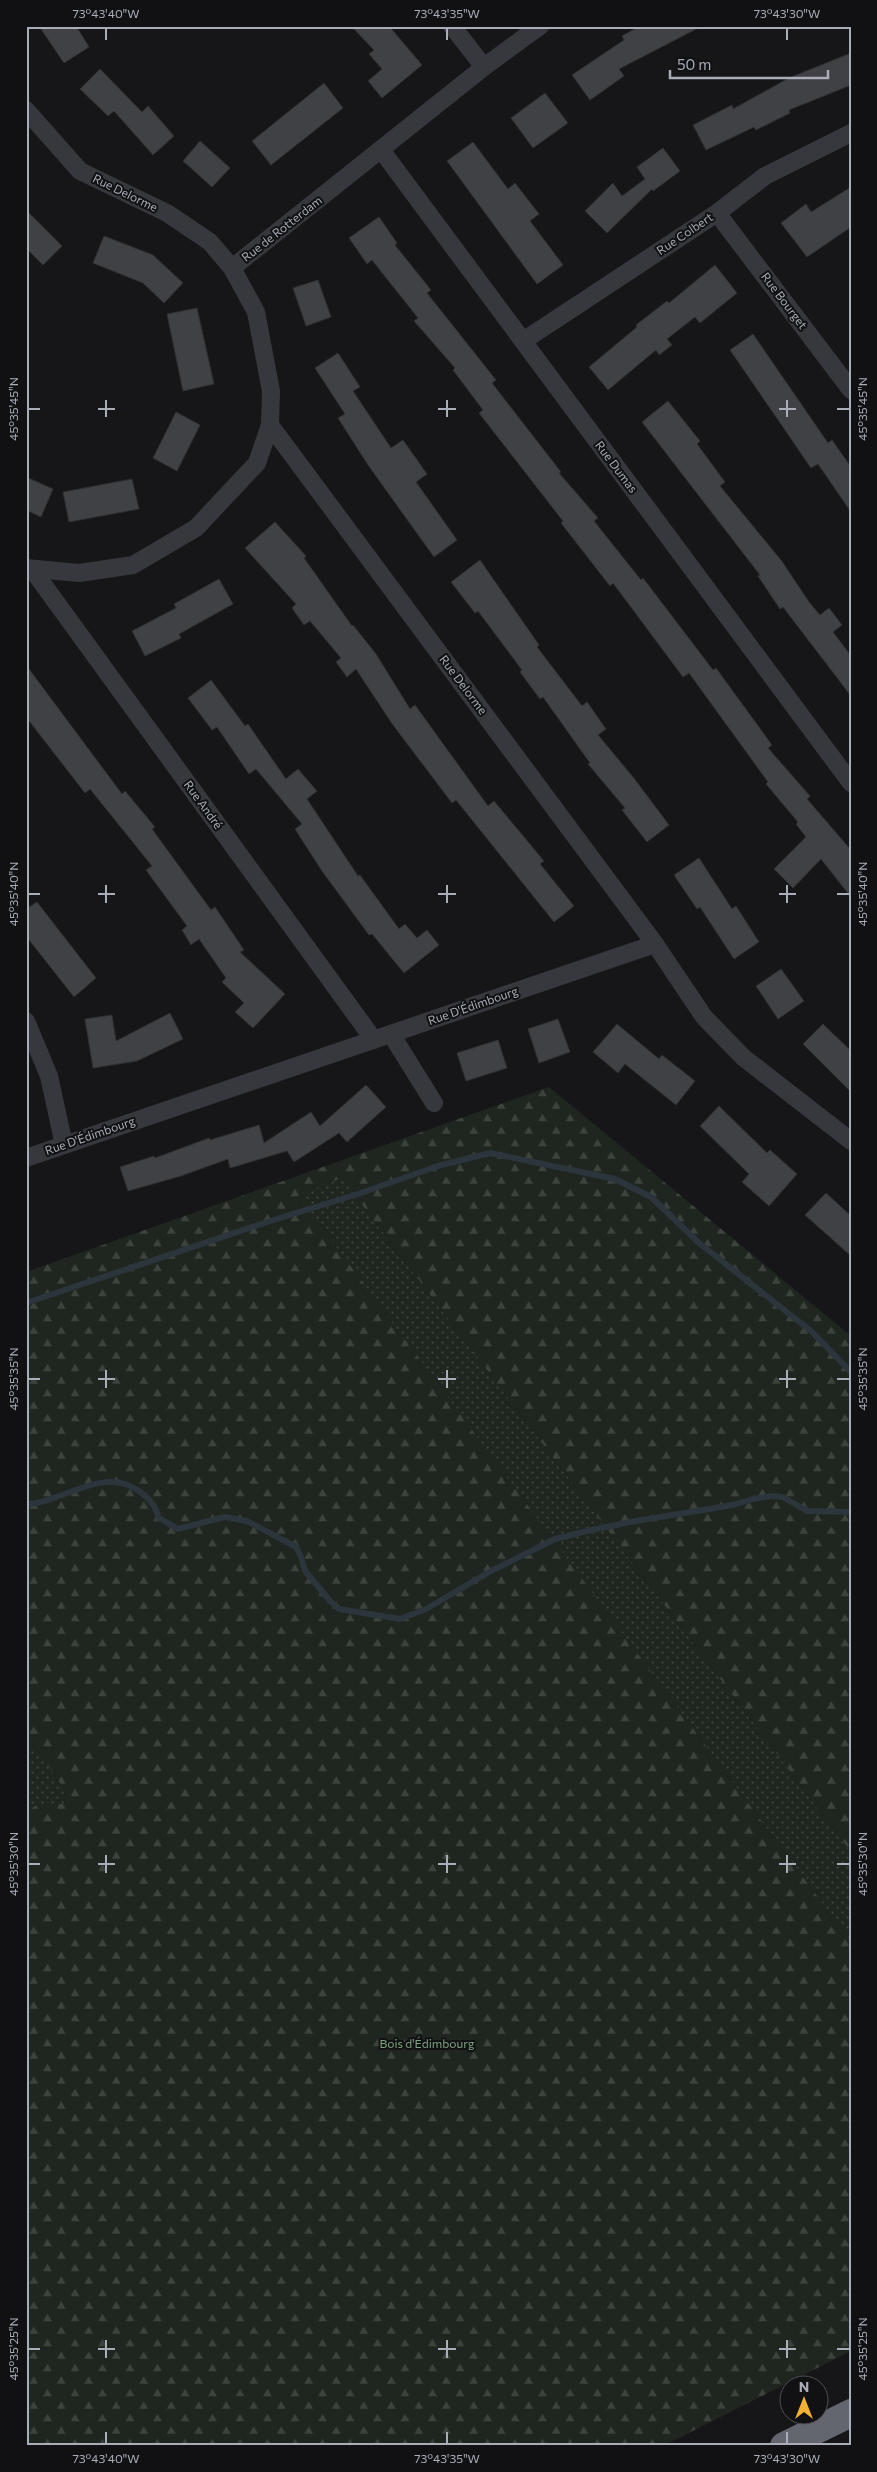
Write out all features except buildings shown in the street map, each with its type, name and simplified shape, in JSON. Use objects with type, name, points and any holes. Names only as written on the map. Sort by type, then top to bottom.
[{"type":"highway","points":[[784,2446],[851,2413]]},
{"type":"street","points":[[452,26],[484,67]]},
{"type":"street","name":"Rue de Rotterdam","points":[[29,569],[79,573],[133,565],[196,528],[257,463],[270,425],[271,391],[256,312],[232,268],[382,151],[484,67],[540,26]]},
{"type":"street","name":"Rue Delorme","points":[[26,110],[80,171],[167,213],[210,242],[232,268]]},
{"type":"street","name":"Rue Colbert","points":[[523,341],[717,212],[765,176],[851,133]]},
{"type":"street","name":"Rue Dumas","points":[[382,151],[851,782]]},
{"type":"street","name":"Rue Bourget","points":[[717,212],[851,390]]},
{"type":"street","name":"Rue Delorme","points":[[270,425],[655,944]]},
{"type":"street","name":"Rue André","points":[[29,569],[382,1037],[434,1103]]},
{"type":"street","points":[[655,944],[704,1017],[744,1058],[851,1140]]},
{"type":"street","name":"Rue D'Édimbourg","points":[[26,1158],[655,944]]},
{"type":"street","points":[[26,1021],[49,1076],[64,1145]]},
{"type":"green space","name":"Bois d'Édimbourg","points":[[549,1087],[851,1336],[851,1852],[342,1178],[298,1195],[851,1942],[851,2351],[805,2374],[780,2374],[780,2387],[663,2446],[26,2446],[26,1812],[38,1804],[66,1804],[64,1789],[26,1734],[26,1272]]},
{"type":"green space","points":[[342,1178],[851,1852],[851,1942],[297,1195]]},
{"type":"green space","points":[[26,1734],[64,1789],[66,1804],[38,1804],[26,1812]]},
{"type":"waterway","points":[[26,1303],[438,1166],[490,1153],[615,1179],[651,1197],[699,1243],[811,1331],[851,1372]]},
{"type":"waterway","points":[[26,1504],[54,1498],[97,1483],[111,1482],[125,1484],[139,1491],[152,1503],[159,1518],[178,1529],[225,1517],[247,1521],[296,1547],[305,1571],[339,1609],[400,1619],[426,1609],[491,1571],[555,1539],[583,1532],[630,1522],[733,1505],[772,1496],[783,1497],[807,1511],[851,1512]]}]
